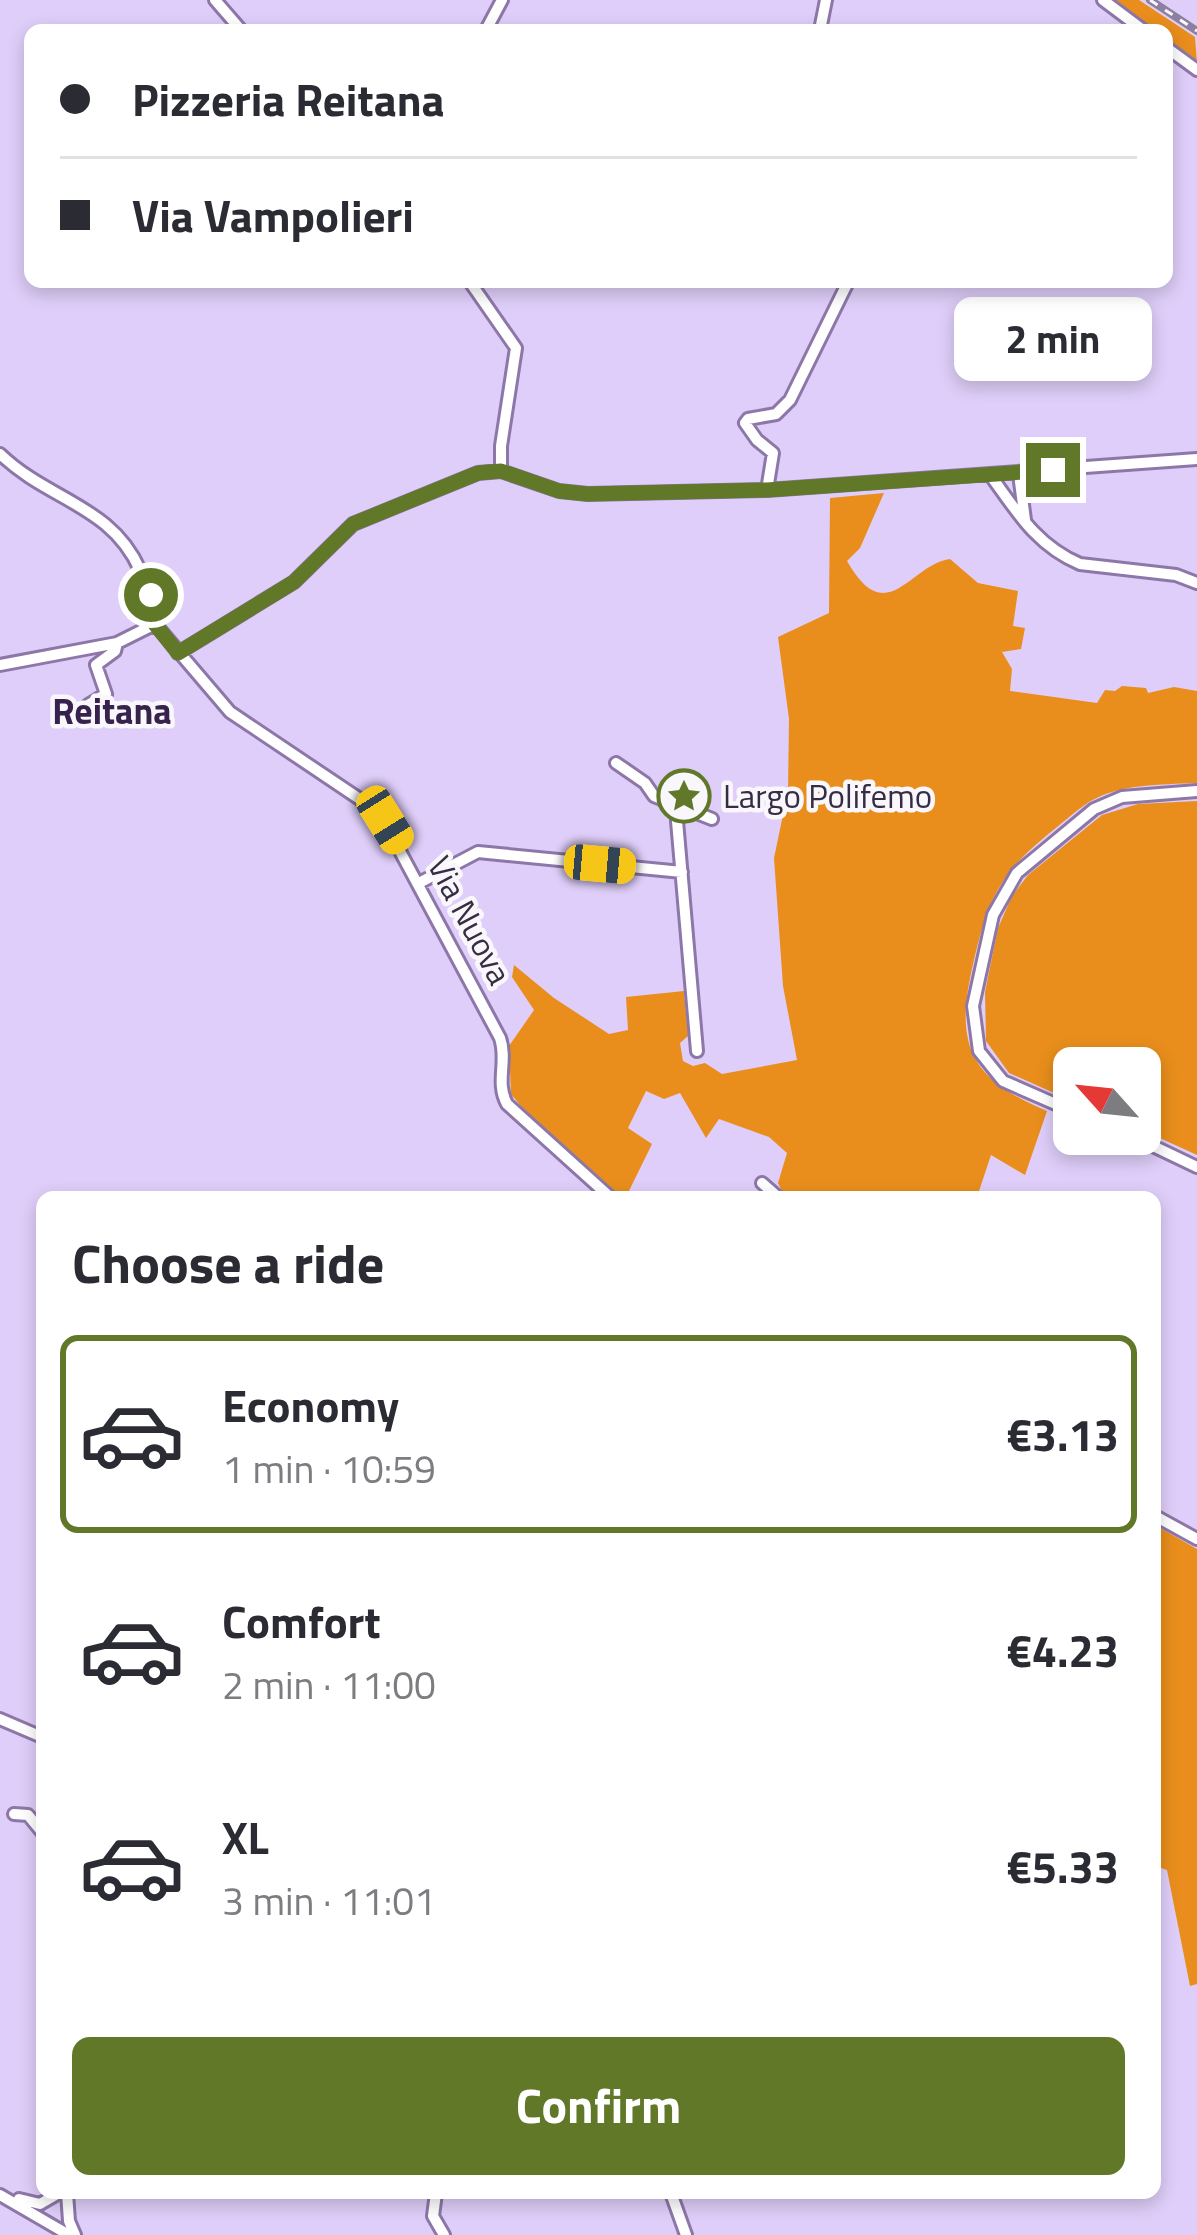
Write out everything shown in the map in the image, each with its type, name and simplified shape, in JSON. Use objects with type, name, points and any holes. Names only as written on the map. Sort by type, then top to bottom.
[{"type":"street","points":[[214,0],[236,24]]},
{"type":"street","points":[[1103,0],[1136,24]]},
{"type":"street","points":[[1173,52],[1197,70]]},
{"type":"street","points":[[474,288],[516,348],[501,471]]},
{"type":"street","points":[[767,490],[773,453],[745,423],[776,414],[790,400],[845,288]]},
{"type":"street","points":[[0,454],[34,483],[98,516],[119,533],[146,582],[155,624],[117,643],[0,665]]},
{"type":"street","points":[[178,653],[294,582],[353,524],[478,473],[501,471],[570,493],[767,490],[1197,460]]},
{"type":"street","points":[[1019,474],[1026,523]]},
{"type":"street","points":[[991,476],[1044,545],[1080,564],[1176,575],[1197,583]]},
{"type":"street","name":"Via Nuova","points":[[155,624],[214,696],[247,726],[373,806],[399,843],[500,1038],[500,1086],[507,1104],[603,1191]]},
{"type":"street","points":[[88,705],[106,694],[96,665],[115,651],[117,643]]},
{"type":"street","points":[[616,763],[655,796],[712,819]]},
{"type":"street","points":[[1053,1103],[1004,1081],[979,1051],[973,1006],[993,915],[1028,862],[1094,809],[1122,797],[1197,791]]},
{"type":"street","points":[[681,807],[677,821],[697,1052]]},
{"type":"street","points":[[419,883],[478,852],[682,872]]},
{"type":"street","points":[[1161,1150],[1197,1167]]},
{"type":"street","points":[[762,1183],[771,1191]]},
{"type":"street","points":[[1161,1519],[1197,1539]]},
{"type":"street","points":[[0,1720],[36,1735]]},
{"type":"street","points":[[14,1814],[28,1815],[36,1825]]},
{"type":"street","points":[[4,2194],[40,2204],[58,2199]]},
{"type":"street","points":[[4,2194],[72,2235]]},
{"type":"street","points":[[49,2222],[61,2199]]},
{"type":"street","points":[[62,2199],[72,2235]]},
{"type":"street","points":[[435,2199],[433,2216],[444,2235]]},
{"type":"street","points":[[673,2199],[686,2235]]},
{"type":"shaded area","points":[[1112,0],[1139,0],[1195,37],[1197,63],[1173,45],[1173,24],[1144,24]]},
{"type":"shaded area","points":[[884,493],[860,548],[847,561],[874,591],[898,588],[950,559],[978,583],[1018,591],[1013,626],[1025,628],[1021,649],[1002,652],[1012,669],[1010,691],[1097,703],[1105,690],[1122,686],[1146,688],[1148,693],[1174,687],[1197,691],[1197,783],[1128,788],[1089,802],[1029,851],[995,895],[967,997],[968,1040],[986,1073],[1047,1111],[1025,1175],[991,1155],[979,1191],[782,1191],[778,1183],[787,1153],[769,1137],[719,1119],[706,1138],[680,1093],[664,1099],[646,1091],[628,1128],[652,1144],[629,1191],[612,1191],[533,1121],[511,1094],[509,1046],[534,1010],[512,977],[514,965],[609,1034],[628,1030],[626,997],[684,991],[688,1036],[680,1043],[683,1061],[693,1066],[705,1063],[722,1074],[797,1060],[783,986],[774,858],[788,791],[789,719],[778,637],[829,613],[830,498]]},
{"type":"shaded area","points":[[1197,801],[1197,1155],[1161,1139],[1161,1047],[1053,1047],[1053,1093],[1009,1073],[986,1041],[985,992],[998,928],[1012,896],[1028,875],[1102,815],[1138,804]]},
{"type":"shaded area","points":[[1161,1528],[1197,1549],[1197,1984],[1190,1986],[1167,1870],[1161,1868]]},
{"type":"railway","points":[[1150,0],[1197,31]]},
{"type":"place","name":"Largo Polifemo","points":[[684,796]]},
{"type":"district","name":"Reitana","points":[[112,711]]},
{"type":"route","points":[[151,595],[155,624],[178,653],[301,577],[353,524],[489,470],[559,491],[587,494],[767,490],[1053,470]]}]
